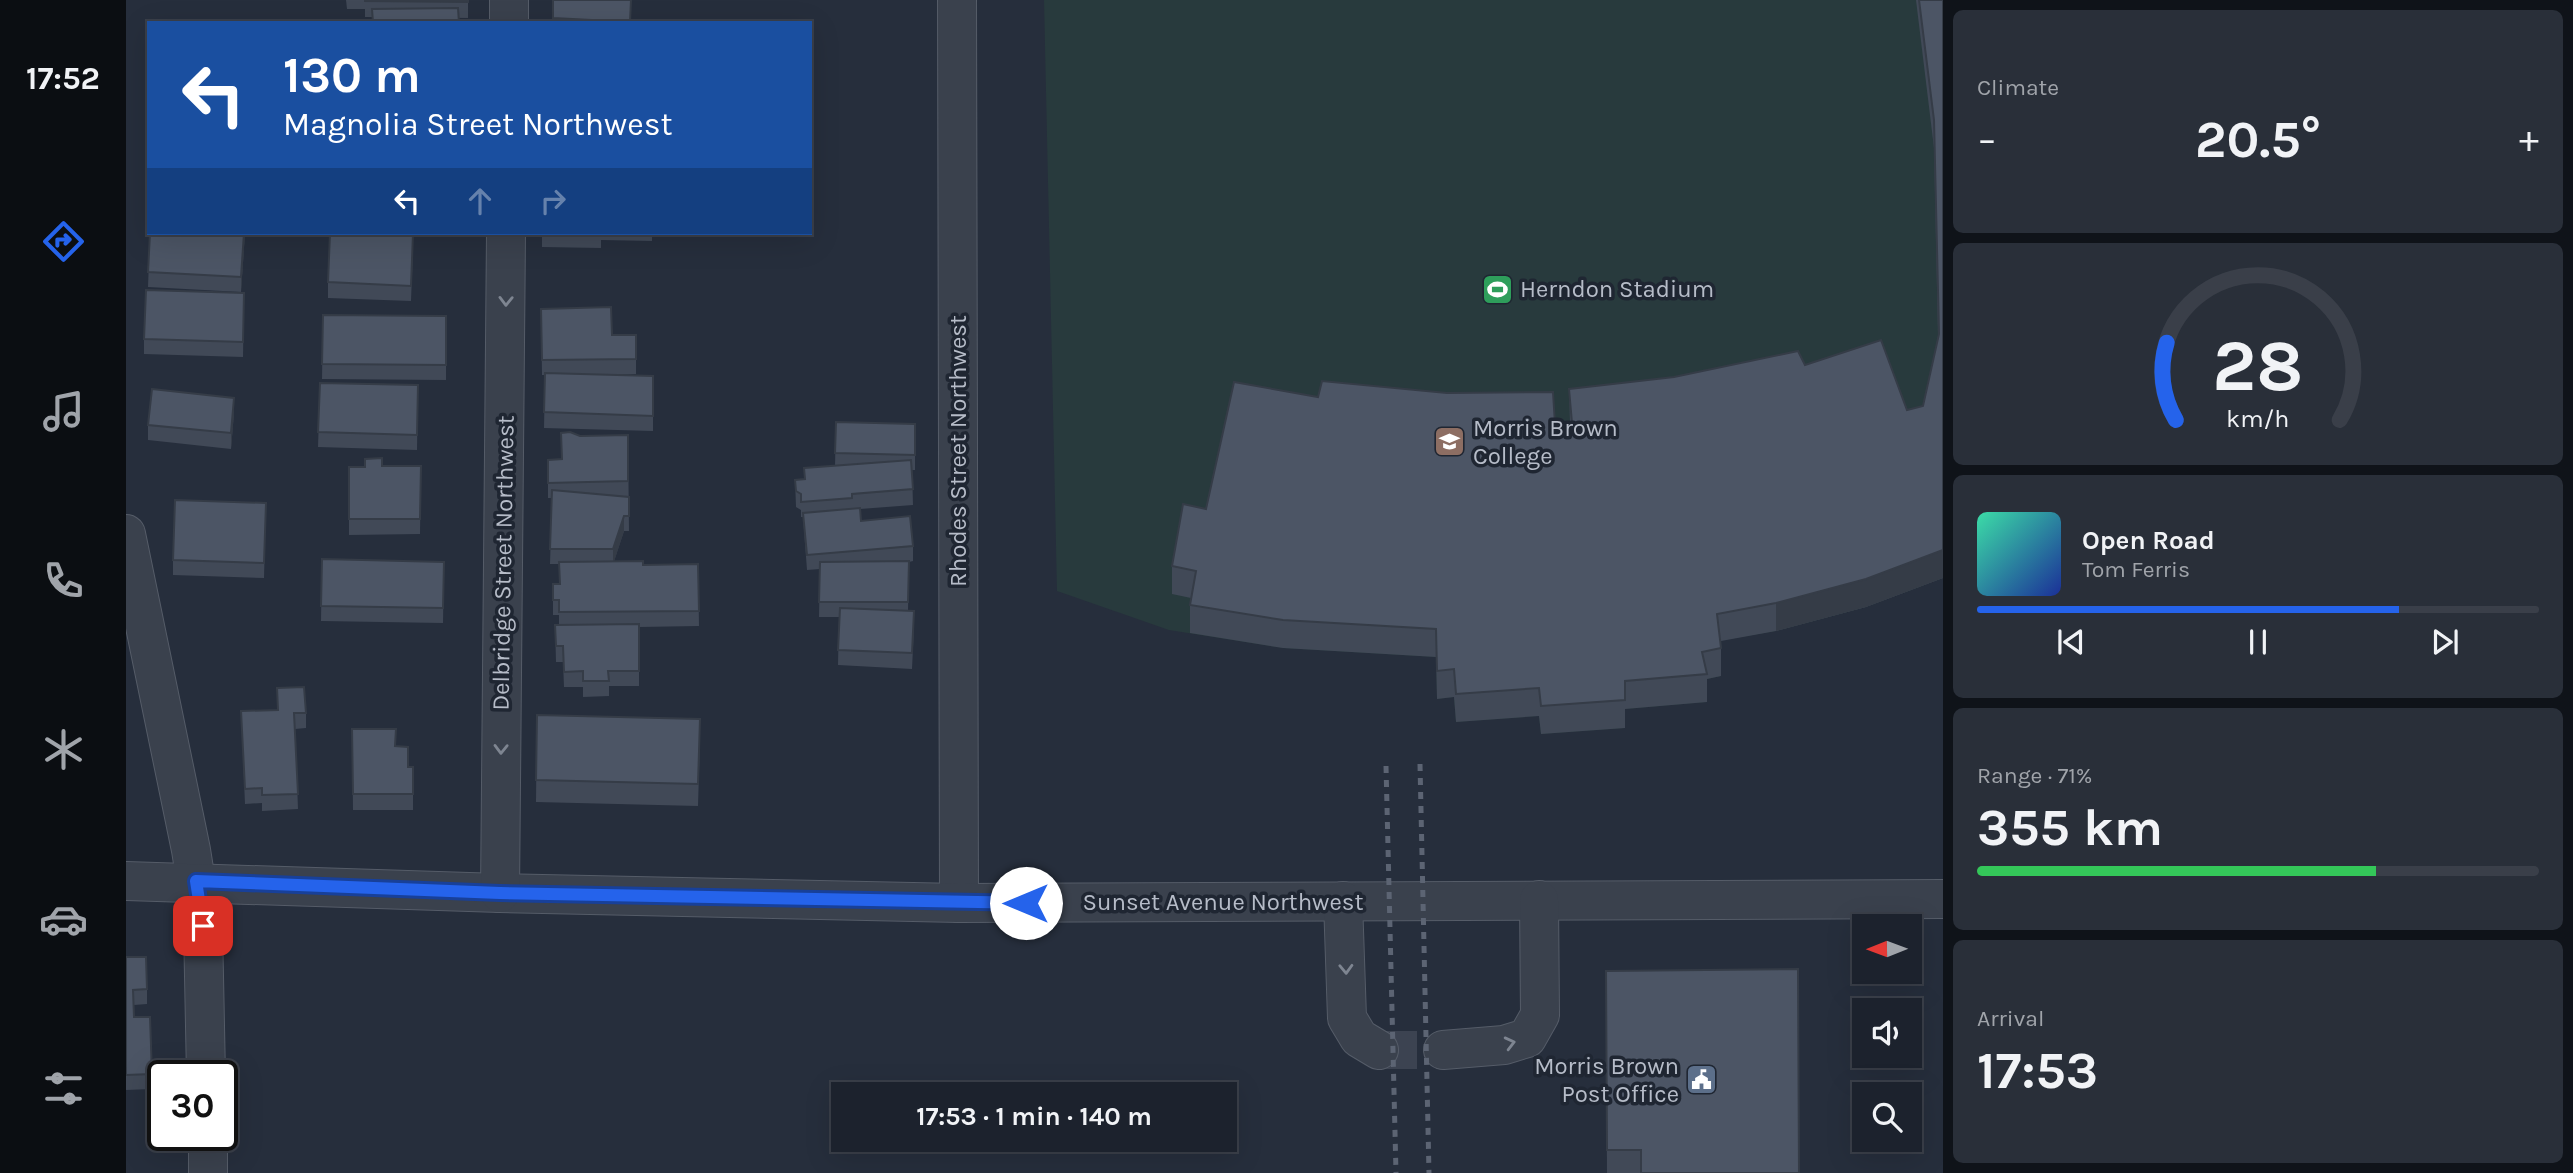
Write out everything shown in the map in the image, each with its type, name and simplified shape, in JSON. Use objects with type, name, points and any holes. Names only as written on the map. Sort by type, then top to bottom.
[{"type":"street","points":[[509,0],[509,21]]},
{"type":"street","name":"Rhodes Street Northwest","points":[[957,0],[960,903]]},
{"type":"street","name":"Delbridge Street Northwest","points":[[500,893],[506,235]]},
{"type":"street","points":[[126,534],[196,881],[204,936],[206,1060]]},
{"type":"street","name":"Sunset Avenue Northwest","points":[[126,881],[196,881],[500,893],[960,903],[1943,899]]},
{"type":"street","points":[[1443,1050],[1504,1045],[1527,1038],[1540,1016],[1539,900]]},
{"type":"street","points":[[1343,901],[1347,1018],[1359,1038],[1378,1050]]},
{"type":"street","points":[[208,1151],[208,1173]]},
{"type":"shaded area","name":"Herndon Stadium","points":[[1044,0],[1943,0],[1943,578],[1866,607],[1776,631],[1718,641],[1721,676],[1703,680],[1707,702],[1625,709],[1625,728],[1541,734],[1539,716],[1456,722],[1454,697],[1437,699],[1436,657],[1283,648],[1169,630],[1057,591]]},
{"type":"building","points":[[468,0],[468,2],[365,1]]},
{"type":"building","points":[[553,0],[631,0],[630,21],[553,18]]},
{"type":"building","points":[[1919,0],[1943,0],[1943,550],[1866,579],[1776,603],[1717,614],[1721,648],[1702,652],[1707,674],[1625,681],[1625,700],[1541,706],[1539,688],[1456,694],[1454,669],[1437,671],[1436,629],[1283,620],[1190,605],[1196,571],[1172,566],[1183,504],[1206,509],[1234,382],[1318,397],[1322,381],[1447,393],[1553,392],[1555,424],[1572,423],[1569,389],[1674,377],[1798,351],[1805,365],[1881,340],[1907,410],[1923,406],[1939,334],[1934,120]]},
{"type":"building","points":[[458,8],[459,21],[373,21],[372,9]]},
{"type":"building","points":[[150,235],[244,235],[241,277],[148,272]]},
{"type":"building","points":[[330,235],[413,235],[411,286],[328,282]]},
{"type":"building","points":[[146,290],[244,293],[243,342],[144,339]]},
{"type":"building","points":[[611,307],[612,335],[636,335],[636,359],[542,360],[541,309]]},
{"type":"building","points":[[323,315],[446,316],[446,365],[322,364]]},
{"type":"building","points":[[545,373],[653,376],[653,416],[544,412]]},
{"type":"building","points":[[320,383],[418,385],[417,435],[318,432]]},
{"type":"building","points":[[152,389],[234,398],[231,433],[148,425]]},
{"type":"building","points":[[836,422],[915,424],[915,455],[835,453]]},
{"type":"building","points":[[570,432],[580,436],[628,435],[628,481],[548,483],[548,460],[562,459],[561,433]]},
{"type":"building","points":[[382,458],[382,466],[421,466],[420,519],[349,519],[349,467],[365,467],[365,459]]},
{"type":"building","points":[[911,460],[913,489],[801,502],[801,494],[796,491],[795,480],[805,479],[804,468]]},
{"type":"building","points":[[552,490],[629,497],[629,516],[624,516],[613,549],[550,549]]},
{"type":"building","points":[[175,500],[266,503],[264,563],[173,560]]},
{"type":"building","points":[[860,508],[861,521],[910,516],[913,546],[807,555],[803,513]]},
{"type":"building","points":[[322,559],[444,562],[443,608],[321,606]]},
{"type":"building","points":[[643,561],[643,565],[698,564],[699,611],[559,612],[559,600],[553,600],[553,584],[560,584],[559,562]]},
{"type":"building","points":[[909,561],[908,602],[819,602],[820,562]]},
{"type":"building","points":[[840,608],[914,611],[912,653],[838,650]]},
{"type":"building","points":[[639,624],[639,671],[608,671],[609,681],[583,681],[583,671],[564,672],[563,646],[556,646],[555,625]]},
{"type":"building","points":[[304,687],[306,713],[294,713],[298,794],[262,795],[262,788],[245,789],[241,711],[278,710],[277,688]]},
{"type":"building","points":[[537,715],[700,719],[698,784],[536,780]]},
{"type":"building","points":[[352,729],[396,729],[395,746],[408,747],[408,767],[413,767],[413,794],[353,794]]},
{"type":"building","points":[[126,957],[146,957],[147,989],[133,990],[134,1017],[150,1017],[152,1060],[147,1060],[147,1074],[126,1075]]},
{"type":"building","name":"Morris Brown Post Office","points":[[1798,969],[1799,1173],[1641,1173],[1641,1150],[1607,1150],[1606,971]]},
{"type":"tunnel","points":[[1379,1050],[1443,1050]]},
{"type":"railway","points":[[1420,764],[1429,1173]]},
{"type":"railway","points":[[1386,766],[1396,1173]]},
{"type":"place","name":"Herndon Stadium","points":[[1497,289]]},
{"type":"place","name":"Morris Brown College","points":[[1450,442]]},
{"type":"place","name":"Morris Brown Post Office","points":[[1702,1080]]},
{"type":"route","points":[[203,926],[196,881],[500,893],[1026,903]]}]
